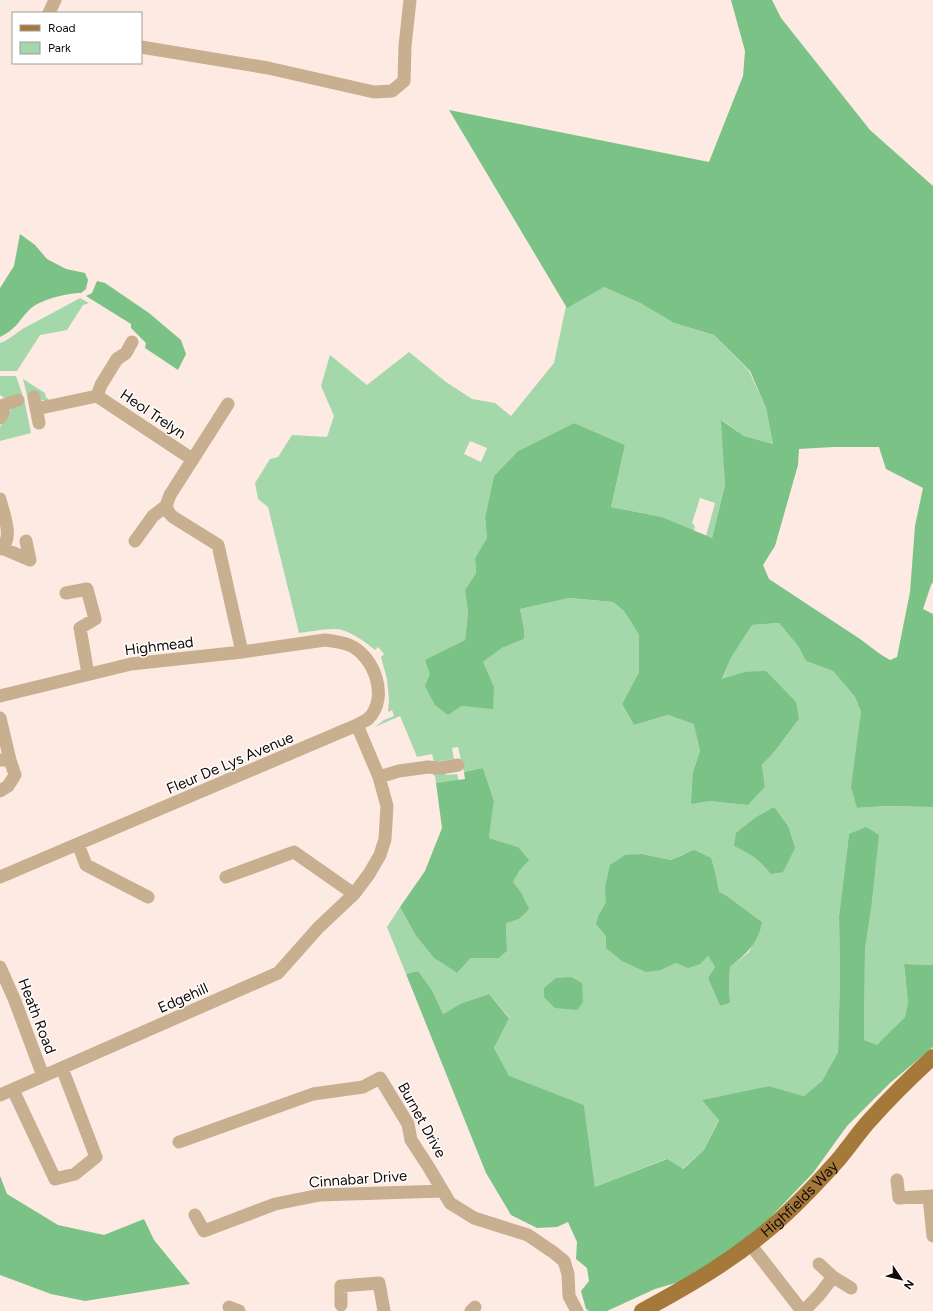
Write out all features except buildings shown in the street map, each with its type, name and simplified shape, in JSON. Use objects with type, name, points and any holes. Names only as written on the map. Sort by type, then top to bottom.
[{"type":"main road","name":"Highfields Way","points":[[642,1311],[695,1282],[720,1266],[770,1229],[838,1160],[874,1116],[908,1080],[933,1058]]},
{"type":"street","points":[[49,12],[55,0]]},
{"type":"street","points":[[142,47],[268,68],[374,92],[392,91],[404,81],[405,46],[410,0]]},
{"type":"street","name":"Heol Trelyn","points":[[97,396],[101,385],[117,359],[126,353],[132,342]]},
{"type":"street","name":"Heol Trelyn","points":[[39,423],[35,403],[97,396],[192,459]]},
{"type":"street","points":[[1,408],[18,400]]},
{"type":"street","points":[[135,541],[153,516],[166,506],[170,496],[192,459],[228,404]]},
{"type":"street","points":[[0,499],[8,532],[7,541],[1,549],[30,560],[26,541]]},
{"type":"street","points":[[166,506],[169,513],[173,517],[218,545],[242,652]]},
{"type":"street","points":[[66,593],[87,589],[95,619],[80,628],[88,674]]},
{"type":"street","name":"Highmead","points":[[0,696],[131,664],[242,652],[325,640]]},
{"type":"street","name":"Fleur De Lys Avenue","points":[[0,877],[357,725],[368,718],[374,709],[378,687],[369,663],[360,653],[350,646],[325,640]]},
{"type":"street","points":[[0,718],[5,760],[15,775],[8,786],[0,791]]},
{"type":"street","name":"Edgehill","points":[[0,1095],[278,973],[318,928],[354,894],[380,856],[385,839],[387,806],[379,777],[357,725]]},
{"type":"street","points":[[379,777],[398,770],[428,767],[441,768],[458,765]]},
{"type":"street","points":[[78,844],[86,866],[148,897]]},
{"type":"street","points":[[226,877],[294,852],[354,894]]},
{"type":"street","name":"Heath Road","points":[[0,967],[15,1001],[43,1076]]},
{"type":"street","points":[[13,1090],[55,1180],[75,1174],[96,1157],[62,1068]]},
{"type":"street","name":"Burnet Drive","points":[[179,1142],[313,1094],[363,1087],[380,1078],[408,1124],[411,1140],[450,1203],[474,1218],[528,1235],[564,1261],[568,1274],[569,1296],[577,1311]]},
{"type":"street","points":[[896,1180],[899,1198],[931,1196],[933,1236]]},
{"type":"street","name":"Cinnabar Drive","points":[[196,1215],[204,1231],[275,1204],[320,1195],[443,1191]]},
{"type":"street","points":[[750,1244],[803,1311],[834,1277]]},
{"type":"street","points":[[819,1264],[834,1277],[851,1288]]},
{"type":"street","points":[[341,1305],[341,1286],[379,1283],[384,1311]]},
{"type":"green space","points":[[731,0],[772,0],[781,18],[870,130],[933,186],[933,582],[923,609],[933,614],[933,807],[884,806],[857,808],[851,787],[861,712],[855,697],[833,671],[806,661],[798,646],[779,623],[752,625],[731,658],[722,679],[744,672],[766,671],[796,702],[799,719],[775,751],[762,765],[765,787],[748,805],[709,801],[691,804],[693,772],[700,751],[694,724],[668,715],[634,725],[622,704],[639,672],[639,635],[624,611],[613,602],[569,598],[520,609],[524,628],[524,639],[502,648],[483,662],[494,687],[493,709],[461,706],[448,715],[435,705],[425,686],[430,674],[425,660],[465,640],[468,612],[465,590],[476,573],[475,558],[487,538],[485,517],[494,476],[518,451],[574,423],[625,445],[611,507],[662,517],[712,538],[725,485],[721,420],[744,436],[773,444],[766,408],[750,371],[714,335],[674,323],[640,303],[604,287],[567,308],[449,110],[709,162],[743,76],[745,51]],"holes":[[[879,447],[886,469],[923,488],[915,526],[910,592],[897,657],[890,660],[769,579],[763,565],[775,546],[798,465],[799,449]]]},
{"type":"green space","points":[[20,234],[35,245],[47,259],[66,269],[85,273],[88,280],[86,289],[81,293],[68,294],[53,298],[33,306],[13,329],[0,337],[0,288],[14,266]]},
{"type":"green space","points":[[97,281],[105,283],[149,313],[181,340],[186,354],[178,370],[145,348],[146,343],[131,328],[131,324],[86,296],[92,293]]},
{"type":"green space","points":[[604,287],[640,303],[674,323],[714,335],[749,371],[766,408],[773,444],[744,436],[722,420],[725,485],[712,538],[706,536],[715,503],[700,498],[692,523],[695,526],[694,531],[662,517],[611,507],[625,445],[574,423],[518,451],[494,476],[485,517],[487,538],[475,558],[476,573],[465,590],[468,612],[465,640],[426,660],[461,706],[476,707],[483,662],[502,648],[524,639],[524,628],[520,609],[568,598],[613,602],[624,611],[639,635],[639,672],[622,704],[634,725],[668,715],[695,724],[700,751],[693,772],[709,801],[748,805],[765,787],[762,765],[775,751],[799,719],[744,672],[722,680],[731,658],[752,625],[779,623],[798,646],[806,661],[833,671],[855,697],[861,712],[857,808],[884,806],[933,807],[933,965],[904,964],[908,1002],[905,1017],[877,1046],[864,1040],[865,950],[871,909],[849,834],[839,916],[840,978],[838,1052],[822,1081],[804,1096],[769,1086],[703,1100],[719,1119],[704,1150],[682,1169],[666,1159],[595,1187],[584,1105],[509,1077],[494,1048],[509,1017],[489,994],[462,1003],[443,1014],[432,990],[418,971],[406,974],[387,927],[400,907],[416,936],[434,958],[457,973],[471,958],[499,958],[507,951],[506,922],[519,919],[521,892],[513,882],[520,870],[518,847],[489,838],[494,801],[483,768],[464,772],[458,747],[452,748],[454,759],[434,762],[432,754],[417,757],[400,716],[375,727],[384,720],[394,716],[392,710],[388,712],[389,699],[387,679],[381,657],[384,654],[378,647],[375,650],[356,636],[337,629],[299,633],[268,507],[258,499],[255,483],[270,459],[278,457],[292,435],[327,437],[334,416],[321,386],[330,355],[367,385],[409,352],[446,382],[472,399],[495,403],[511,416],[554,363],[566,306]],"holes":[[[470,441],[487,448],[481,462],[464,454]],[[774,807],[765,866],[752,855],[737,833],[756,817]],[[642,854],[671,860],[684,854],[716,876],[718,892],[727,896],[762,922],[749,952],[730,967],[730,1003],[720,1006],[708,978],[715,967],[708,956],[676,963],[661,970],[599,914],[606,902]]]},
{"type":"green space","points":[[80,298],[89,303],[83,305],[67,330],[40,335],[17,371],[0,371],[0,343],[24,328]]},
{"type":"green space","points":[[0,376],[16,376],[24,399],[31,433],[0,441],[0,427],[12,408],[12,397],[4,398],[0,395]]},
{"type":"green space","points":[[23,379],[45,393],[49,402],[42,400],[39,397],[34,424]]},
{"type":"green space","points":[[483,768],[494,801],[489,838],[518,847],[529,860],[520,870],[513,882],[521,892],[529,909],[519,919],[506,923],[507,951],[499,958],[471,958],[457,973],[434,958],[416,936],[400,907],[425,871],[442,828],[436,783],[465,779],[464,772]]},
{"type":"green space","points":[[428,771],[438,771],[447,775],[457,774],[459,781],[436,783],[435,776]]},
{"type":"green space","points":[[774,807],[788,826],[795,848],[783,872],[771,874],[763,864],[754,857],[734,846],[736,833],[756,817]]},
{"type":"green space","points":[[866,827],[879,835],[865,950],[864,1040],[877,1045],[905,1017],[908,1002],[904,964],[933,965],[933,1047],[890,1083],[847,1126],[813,1173],[768,1220],[734,1248],[679,1282],[655,1289],[607,1311],[589,1311],[586,1309],[581,1291],[589,1281],[587,1268],[576,1259],[577,1242],[568,1222],[557,1227],[537,1228],[511,1215],[486,1173],[406,974],[418,971],[432,990],[443,1014],[462,1003],[489,994],[509,1018],[494,1048],[509,1076],[584,1105],[595,1187],[667,1159],[683,1169],[704,1150],[719,1120],[702,1100],[769,1086],[804,1096],[822,1081],[838,1052],[840,978],[839,916],[849,834]]},
{"type":"green space","points":[[694,850],[711,858],[719,892],[727,896],[762,922],[758,936],[751,948],[730,967],[730,1003],[720,1006],[708,978],[715,967],[708,956],[700,964],[688,968],[676,963],[661,970],[646,972],[622,961],[606,948],[606,936],[596,924],[599,914],[606,902],[605,887],[610,865],[625,855],[642,854],[671,860]]},
{"type":"green space","points":[[571,977],[582,983],[583,1002],[577,1010],[555,1008],[544,997],[544,988],[556,978]]},
{"type":"green space","points":[[0,1176],[7,1194],[58,1225],[104,1235],[144,1219],[154,1240],[190,1284],[85,1301],[51,1294],[0,1275]]}]
